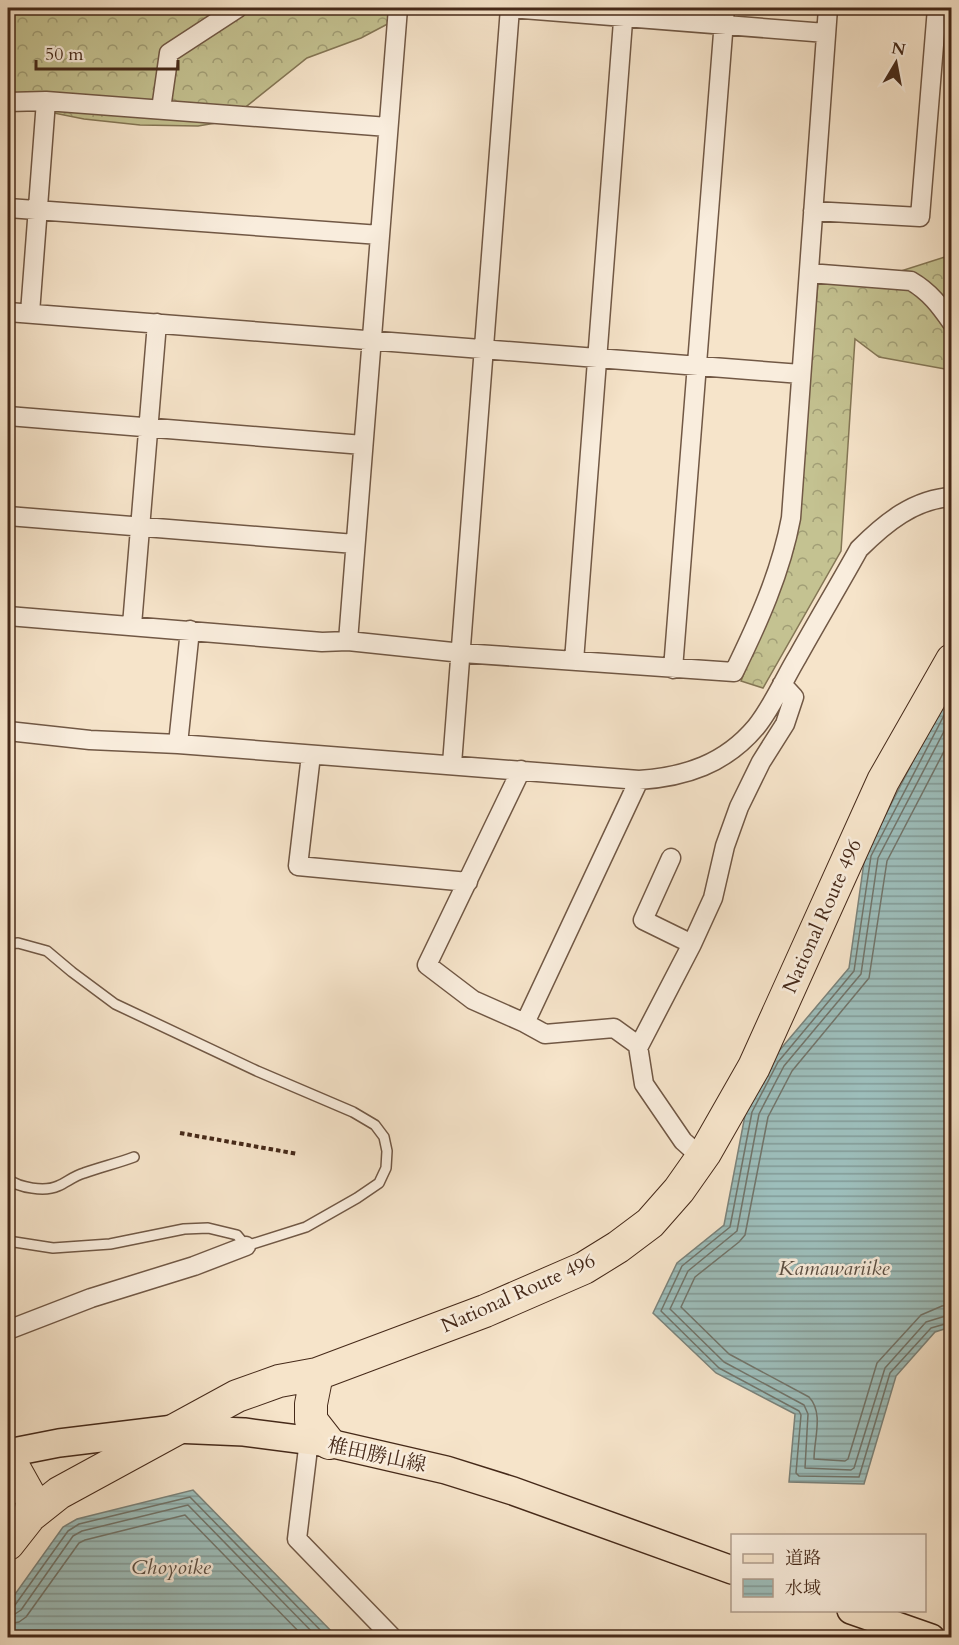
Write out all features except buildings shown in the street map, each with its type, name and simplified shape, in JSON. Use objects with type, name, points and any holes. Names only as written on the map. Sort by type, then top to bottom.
[{"type":"highway","name":"National Route 496","points":[[8,1544],[30,1516],[58,1493],[237,1396],[279,1381],[317,1374],[485,1311],[584,1268],[618,1247],[650,1222],[679,1190],[702,1158],[754,1067],[883,781],[951,660]]},
{"type":"highway","points":[[317,1374],[311,1404],[311,1420],[319,1442]]},
{"type":"highway","points":[[8,1455],[32,1500],[30,1516]]},
{"type":"main road","name":"椎田勝山線","points":[[8,1455],[59,1443],[174,1429],[244,1432],[319,1442],[374,1452],[446,1470],[513,1491],[731,1570]]},
{"type":"main road","points":[[854,1612],[931,1638]]},
{"type":"street","points":[[162,109],[169,53],[238,8]]},
{"type":"street","points":[[348,641],[398,8]]},
{"type":"street","points":[[452,764],[510,8],[724,16],[826,33]]},
{"type":"street","points":[[8,616],[322,642],[348,641],[462,653],[734,672],[758,623],[786,544],[792,518],[828,8]]},
{"type":"street","points":[[813,211],[920,217],[937,8]]},
{"type":"street","points":[[574,661],[624,12]]},
{"type":"street","points":[[673,669],[724,16]]},
{"type":"street","points":[[30,313],[46,101]]},
{"type":"street","points":[[8,102],[46,101],[388,127]]},
{"type":"street","points":[[8,208],[380,235]]},
{"type":"street","points":[[809,273],[911,281],[924,288],[936,300],[951,323]]},
{"type":"street","points":[[8,312],[801,374]]},
{"type":"street","points":[[132,626],[157,323]]},
{"type":"street","points":[[8,416],[363,445]]},
{"type":"street","points":[[8,731],[90,740],[178,744],[639,780],[688,773],[708,765],[727,753],[756,727],[860,549],[882,526],[908,509],[951,497]]},
{"type":"street","points":[[8,516],[355,544]]},
{"type":"street","points":[[178,744],[190,630]]},
{"type":"street","points":[[702,1158],[684,1141],[644,1084],[638,1046],[692,944],[713,898],[725,846],[739,807],[761,762],[785,724],[794,697],[782,684]]},
{"type":"street","points":[[311,755],[298,866],[468,882]]},
{"type":"street","points":[[521,771],[428,965],[474,1000],[545,1034],[614,1028],[638,1046]]},
{"type":"street","points":[[525,1023],[639,780]]},
{"type":"street","points":[[671,858],[643,920],[692,944]]},
{"type":"street","points":[[8,1330],[91,1298],[194,1266],[246,1246]]},
{"type":"street","points":[[319,1442],[297,1539],[393,1638]]},
{"type":"lane","points":[[8,944],[18,943],[47,951],[115,1004],[257,1071],[353,1112],[375,1125],[384,1137],[387,1151],[386,1168],[379,1183],[357,1198],[306,1227],[246,1246],[237,1235],[208,1228],[184,1229],[110,1244],[53,1248],[8,1241]]},
{"type":"lane","points":[[8,1179],[20,1186],[43,1188],[57,1186],[81,1174],[134,1157]]},
{"type":"path","points":[[180,1133],[298,1155]]},
{"type":"green space","points":[[8,8],[418,8],[361,38],[307,58],[228,121],[198,126],[140,125],[84,119],[8,104]]},
{"type":"green space","points":[[951,255],[951,368],[945,369],[879,357],[855,339],[841,551],[763,688],[741,681],[794,548],[819,272],[901,271]]},
{"type":"water","name":"Kamawariike","points":[[951,687],[951,1327],[935,1332],[896,1376],[864,1484],[789,1482],[795,1414],[716,1373],[653,1313],[677,1263],[724,1225],[746,1110],[773,1058],[849,968],[865,855]]},
{"type":"water","name":"Choyoike","points":[[193,1490],[337,1637],[8,1637],[8,1604],[63,1527],[77,1519]]}]
